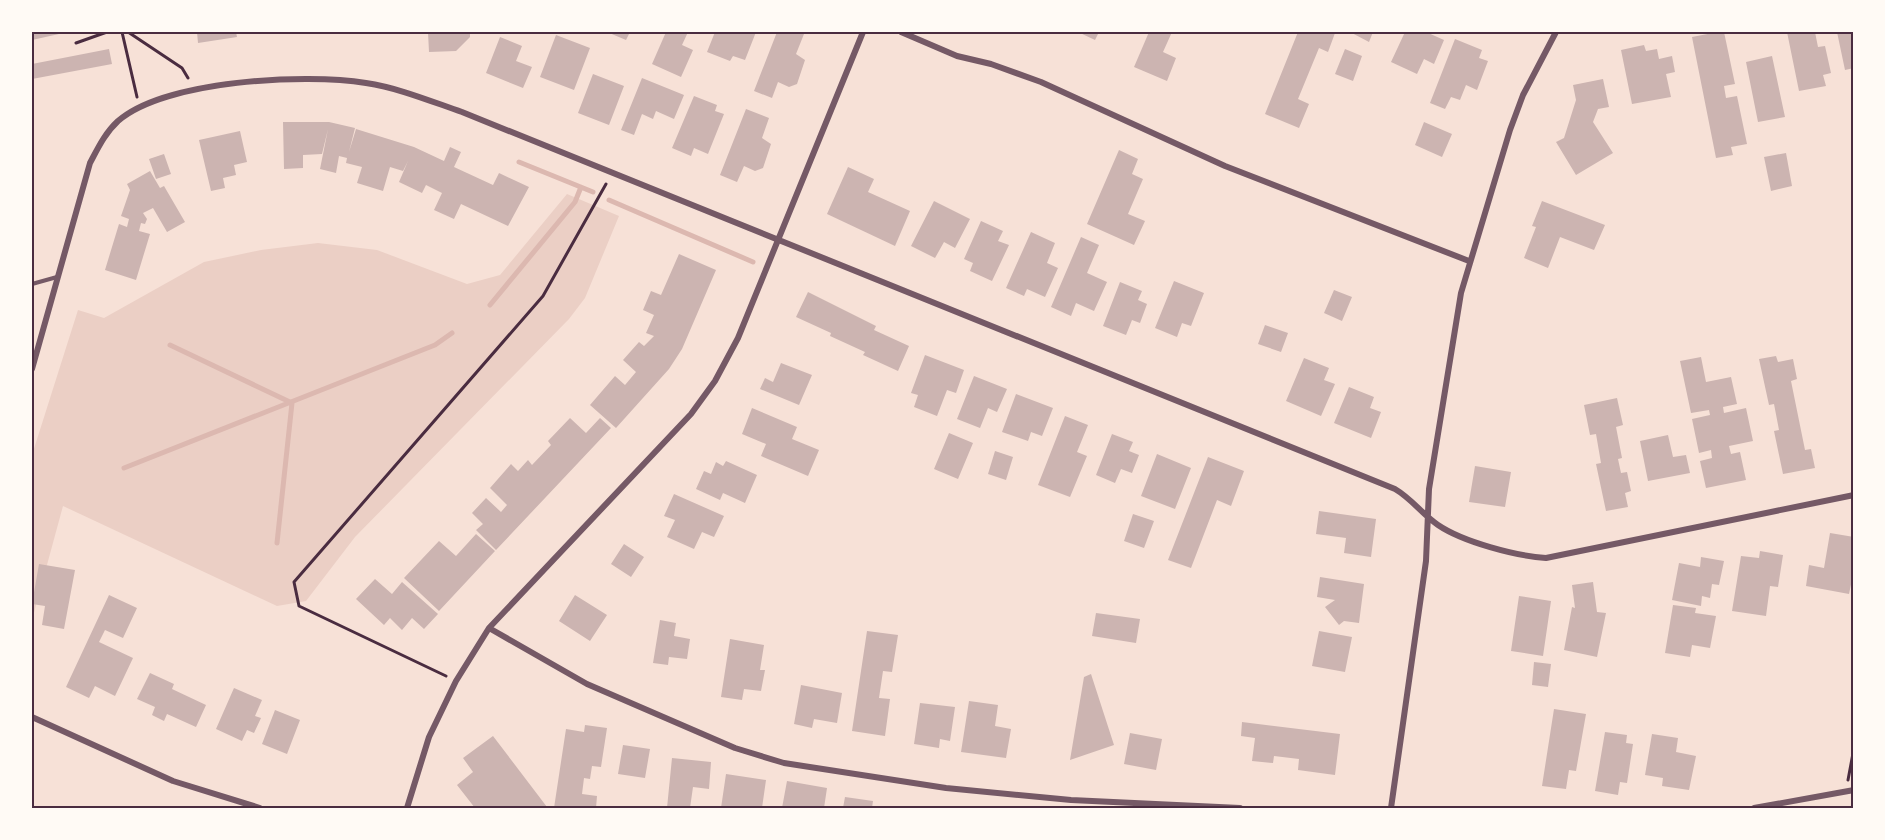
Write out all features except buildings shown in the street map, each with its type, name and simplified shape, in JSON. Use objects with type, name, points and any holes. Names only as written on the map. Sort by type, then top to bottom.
[{"type":"street","points":[[407,808],[429,737],[456,681],[489,628],[691,414],[715,381],[738,338],[779,242],[863,32]]},
{"type":"street","points":[[902,32],[957,56],[991,64],[1041,82],[1225,166],[1469,261]]},
{"type":"street","points":[[1391,808],[1426,561],[1429,489],[1461,293],[1469,261],[1523,95],[1556,32]]},
{"type":"street","points":[[32,369],[90,163],[102,140],[118,121],[139,107],[195,91],[294,78],[326,78],[367,83],[398,90],[462,112],[1395,489],[1409,497],[1428,518],[1442,528],[1523,557],[1546,558],[1854,495]]},
{"type":"street","points":[[489,628],[587,684],[735,748],[784,763],[946,788],[1071,800],[1240,808]]},
{"type":"street","points":[[32,717],[173,781],[260,808]]},
{"type":"street","points":[[1754,808],[1854,790]]},
{"type":"lane","points":[[32,284],[58,277]]},
{"type":"path","points":[[76,44],[107,32]]},
{"type":"path","points":[[122,32],[139,107]]},
{"type":"path","points":[[128,32],[182,68],[195,91]]},
{"type":"path","points":[[456,681],[299,606],[294,582],[543,296],[612,173]]},
{"type":"shaded area","points":[[567,194],[619,216],[585,298],[569,319],[355,537],[306,601],[277,606],[63,506],[32,620],[32,455],[78,310],[104,318],[204,262],[261,250],[318,243],[377,250],[467,284],[500,275]]},
{"type":"waterway","points":[[519,162],[593,192]]},
{"type":"waterway","points":[[490,305],[575,202],[581,187]]},
{"type":"waterway","points":[[609,200],[753,262]]},
{"type":"waterway","points":[[124,468],[435,345],[452,333]]},
{"type":"waterway","points":[[170,345],[292,403]]},
{"type":"waterway","points":[[277,543],[292,403]]}]
